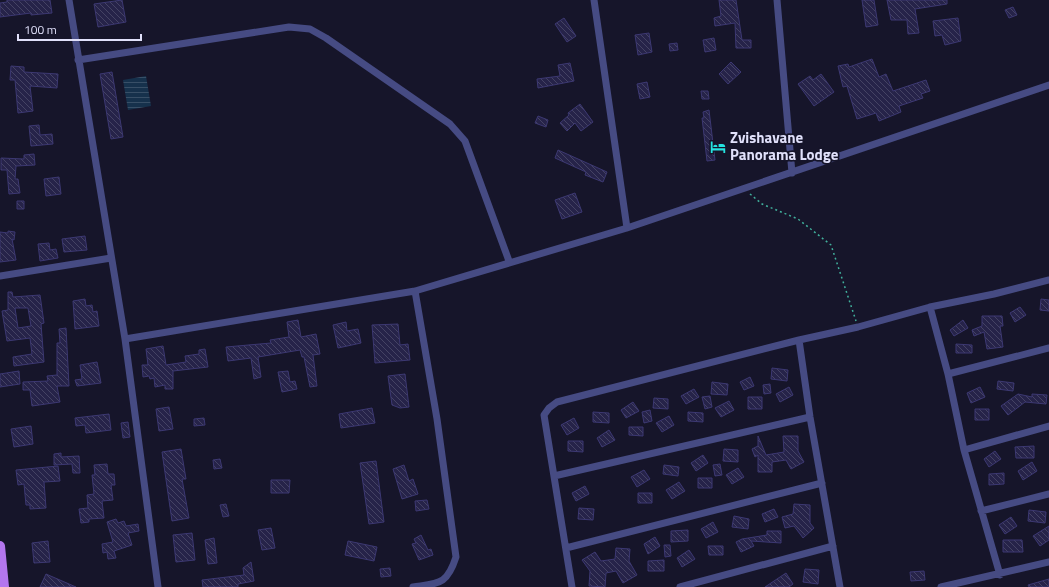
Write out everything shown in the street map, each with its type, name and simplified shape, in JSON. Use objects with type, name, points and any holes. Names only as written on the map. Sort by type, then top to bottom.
[{"type":"main road","points":[[0,546],[4,587]]},
{"type":"street","points":[[69,0],[125,339],[158,587]]},
{"type":"street","points":[[594,0],[627,228]]},
{"type":"street","points":[[777,0],[792,173]]},
{"type":"street","points":[[78,60],[289,27],[310,29],[326,38],[450,124],[465,141],[509,262]]},
{"type":"street","points":[[125,339],[415,291],[689,208],[743,187],[792,173],[1049,85]]},
{"type":"street","points":[[0,276],[111,258]]},
{"type":"street","points":[[572,587],[544,415],[549,408],[557,402],[800,340],[858,327],[930,307],[994,294],[1049,280]]},
{"type":"street","points":[[413,587],[441,582],[452,570],[456,557],[437,419],[415,291]]},
{"type":"street","points":[[930,307],[948,374],[964,450],[1000,575]]},
{"type":"street","points":[[800,340],[810,417],[840,587]]},
{"type":"street","points":[[948,374],[1049,348]]},
{"type":"street","points":[[554,476],[810,417]]},
{"type":"street","points":[[964,450],[1049,426]]},
{"type":"street","points":[[566,548],[822,483]]},
{"type":"street","points":[[982,511],[1049,494]]},
{"type":"street","points":[[680,587],[833,546]]},
{"type":"street","points":[[941,587],[966,584],[1049,562]]},
{"type":"path","points":[[743,187],[762,204],[798,220],[831,245],[858,327]]},
{"type":"water","points":[[146,76],[151,106],[128,110],[123,80]]},
{"type":"building","points":[[7,0],[50,0],[52,13],[31,15],[31,13],[0,17],[0,3],[7,2]]},
{"type":"building","points":[[122,0],[126,22],[98,27],[94,4]]},
{"type":"building","points":[[719,0],[736,0],[742,40],[751,40],[751,48],[736,48],[735,23],[715,26],[714,18],[721,16]]},
{"type":"building","points":[[862,0],[874,0],[878,25],[866,27]]},
{"type":"building","points":[[887,0],[947,0],[947,4],[915,9],[919,33],[908,34],[907,20],[891,20]]},
{"type":"building","points":[[1013,7],[1017,15],[1009,18],[1005,10]]},
{"type":"building","points":[[564,18],[576,36],[567,42],[555,24]]},
{"type":"building","points":[[958,18],[961,41],[945,45],[942,35],[935,36],[933,21]]},
{"type":"building","points":[[649,33],[652,52],[638,55],[635,35]]},
{"type":"building","points":[[714,38],[716,50],[705,52],[703,40]]},
{"type":"building","points":[[677,43],[678,50],[670,51],[669,44]]},
{"type":"building","points":[[872,59],[879,77],[886,74],[893,91],[926,80],[930,91],[921,94],[923,98],[899,106],[901,112],[879,121],[876,113],[857,119],[847,86],[843,87],[838,66],[848,64],[849,67]]},
{"type":"building","points":[[731,62],[741,72],[728,84],[719,74]]},
{"type":"building","points":[[570,63],[574,81],[538,88],[537,79],[560,76],[558,65]]},
{"type":"building","points":[[11,66],[24,67],[24,72],[58,74],[57,88],[30,86],[33,111],[18,113],[15,80],[10,80]]},
{"type":"building","points":[[112,72],[123,137],[111,139],[100,74]]},
{"type":"building","points":[[821,74],[834,92],[814,106],[798,84],[810,76],[813,80]]},
{"type":"building","points":[[647,82],[650,97],[640,99],[637,84]]},
{"type":"building","points":[[701,91],[708,91],[709,99],[702,99]]},
{"type":"building","points":[[580,104],[593,122],[581,131],[575,123],[567,131],[560,123],[569,115],[568,113]]},
{"type":"building","points":[[709,110],[715,160],[707,161],[702,118],[704,118],[703,112]]},
{"type":"building","points":[[538,116],[548,120],[546,127],[535,123]]},
{"type":"building","points":[[39,125],[40,135],[52,134],[53,144],[31,146],[29,126]]},
{"type":"building","points":[[558,150],[607,172],[603,182],[585,175],[586,172],[555,158]]},
{"type":"building","points":[[34,154],[35,165],[16,166],[15,179],[18,179],[20,193],[9,194],[7,170],[1,170],[1,158],[24,159],[24,155]]},
{"type":"building","points":[[59,177],[61,194],[46,196],[44,179]]},
{"type":"building","points":[[575,193],[582,212],[562,219],[555,200]]},
{"type":"building","points":[[17,201],[24,201],[24,209],[17,209]]},
{"type":"building","points":[[8,231],[15,232],[14,240],[12,239],[16,260],[0,262],[0,232],[8,233]]},
{"type":"building","points":[[85,236],[87,250],[64,252],[62,239]]},
{"type":"building","points":[[49,243],[50,250],[56,249],[58,258],[40,261],[38,244]]},
{"type":"building","points":[[8,292],[12,292],[13,297],[40,295],[44,323],[41,324],[44,362],[14,366],[13,357],[32,354],[30,338],[7,341],[2,311],[8,310]],"holes":[[[15,308],[28,308],[31,326],[18,328]]]},
{"type":"building","points":[[85,299],[86,306],[92,305],[93,312],[97,311],[99,326],[75,329],[73,301]]},
{"type":"building","points":[[1041,299],[1049,300],[1049,311],[1040,310]]},
{"type":"building","points":[[1020,307],[1026,315],[1015,322],[1010,313]]},
{"type":"building","points":[[982,316],[1002,316],[1003,326],[1000,326],[1003,347],[987,349],[984,332],[974,336],[972,330],[982,326]]},
{"type":"building","points":[[298,320],[301,337],[316,334],[320,354],[313,355],[317,386],[310,387],[304,357],[302,357],[300,350],[258,357],[261,377],[254,379],[251,358],[228,361],[226,347],[271,343],[270,340],[289,337],[287,322]]},
{"type":"building","points":[[963,320],[968,328],[954,336],[950,330]]},
{"type":"building","points":[[346,322],[347,331],[358,329],[361,343],[338,348],[333,325]]},
{"type":"building","points":[[398,324],[400,345],[408,344],[410,360],[375,363],[372,325]]},
{"type":"building","points":[[66,328],[69,386],[57,386],[60,402],[32,406],[30,390],[23,390],[23,382],[48,381],[47,376],[57,375],[57,343],[60,343],[59,329]]},
{"type":"building","points":[[956,344],[972,345],[972,353],[956,353]]},
{"type":"building","points":[[163,346],[166,365],[186,362],[185,356],[199,354],[199,350],[205,349],[208,367],[173,371],[173,389],[165,389],[165,385],[155,387],[154,378],[150,379],[149,376],[143,377],[142,365],[148,365],[146,349]]},
{"type":"building","points":[[97,362],[101,383],[77,386],[75,380],[82,379],[80,365]]},
{"type":"building","points":[[772,368],[788,370],[787,381],[771,379]]},
{"type":"building","points":[[19,371],[20,384],[0,387],[0,374]]},
{"type":"building","points":[[288,371],[290,382],[295,381],[297,389],[282,392],[278,372]]},
{"type":"building","points":[[405,374],[409,407],[400,408],[392,405],[388,376]]},
{"type":"building","points":[[750,377],[754,386],[744,390],[740,382]]},
{"type":"building","points":[[998,381],[1014,383],[1013,391],[997,389]]},
{"type":"building","points":[[712,382],[728,384],[727,395],[711,394]]},
{"type":"building","points":[[770,384],[771,393],[764,394],[763,385]]},
{"type":"building","points":[[789,387],[793,395],[780,402],[776,394]]},
{"type":"building","points":[[980,387],[985,397],[971,403],[967,393]]},
{"type":"building","points":[[694,389],[699,397],[686,404],[681,396]]},
{"type":"building","points":[[1018,394],[1032,397],[1032,394],[1047,395],[1046,404],[1025,402],[1008,415],[1001,406]]},
{"type":"building","points":[[710,396],[712,407],[705,409],[702,397]]},
{"type":"building","points":[[748,397],[762,397],[762,409],[748,409]]},
{"type":"building","points":[[654,398],[668,399],[668,409],[653,408]]},
{"type":"building","points":[[729,401],[734,410],[721,417],[715,408]]},
{"type":"building","points":[[633,402],[639,411],[626,418],[621,410]]},
{"type":"building","points":[[169,407],[173,429],[159,431],[156,409]]},
{"type":"building","points":[[372,408],[375,423],[341,428],[339,414]]},
{"type":"building","points":[[975,409],[989,409],[989,420],[975,420]]},
{"type":"building","points":[[650,410],[652,421],[644,423],[642,412]]},
{"type":"building","points":[[593,412],[609,413],[609,423],[593,422]]},
{"type":"building","points":[[688,412],[703,413],[703,422],[688,421]]},
{"type":"building","points":[[109,414],[111,430],[86,433],[85,425],[76,426],[75,418]]},
{"type":"building","points":[[669,416],[674,425],[662,432],[656,423]]},
{"type":"building","points":[[204,418],[205,425],[194,426],[194,419]]},
{"type":"building","points":[[574,418],[579,428],[567,435],[561,425]]},
{"type":"building","points":[[128,422],[130,437],[123,438],[121,423]]},
{"type":"building","points":[[31,426],[33,444],[14,447],[11,429]]},
{"type":"building","points":[[629,427],[643,427],[643,436],[629,435]]},
{"type":"building","points":[[609,430],[615,440],[602,447],[597,438]]},
{"type":"building","points":[[758,436],[766,455],[784,452],[783,436],[798,436],[798,451],[804,462],[791,469],[786,460],[772,462],[772,472],[758,472],[758,455],[755,457],[752,449],[758,446]]},
{"type":"building","points":[[568,441],[583,441],[583,452],[568,451]]},
{"type":"building","points":[[1034,446],[1034,458],[1016,458],[1015,447]]},
{"type":"building","points":[[181,449],[186,479],[182,479],[189,518],[172,521],[162,452]]},
{"type":"building","points":[[724,449],[738,450],[738,462],[723,461]]},
{"type":"building","points":[[995,451],[1001,459],[989,467],[984,459]]},
{"type":"building","points":[[61,453],[61,457],[79,456],[80,473],[73,473],[72,464],[54,465],[54,454]]},
{"type":"building","points":[[703,455],[708,463],[696,471],[691,463]]},
{"type":"building","points":[[220,459],[222,468],[214,469],[213,460]]},
{"type":"building","points":[[376,461],[384,522],[369,524],[360,463]]},
{"type":"building","points":[[1032,462],[1037,471],[1023,480],[1018,471]]},
{"type":"building","points":[[107,464],[108,474],[114,474],[115,485],[111,485],[113,500],[102,501],[104,518],[89,519],[89,522],[81,523],[79,509],[88,508],[87,495],[94,494],[92,475],[95,475],[94,465]]},
{"type":"building","points":[[720,464],[722,475],[715,476],[713,465]]},
{"type":"building","points":[[404,465],[409,481],[413,479],[418,494],[402,499],[393,469]]},
{"type":"building","points":[[664,465],[679,467],[678,476],[663,474]]},
{"type":"building","points":[[58,466],[60,481],[44,482],[46,508],[30,509],[30,505],[26,505],[24,484],[18,485],[16,470]]},
{"type":"building","points":[[738,468],[744,477],[732,484],[726,475]]},
{"type":"building","points":[[644,470],[650,479],[637,487],[631,477]]},
{"type":"building","points":[[1004,473],[1004,484],[989,485],[989,474]]},
{"type":"building","points":[[698,478],[712,478],[712,488],[698,488]]},
{"type":"building","points":[[271,480],[290,480],[289,493],[271,493]]},
{"type":"building","points":[[679,482],[685,491],[672,499],[666,490]]},
{"type":"building","points":[[585,486],[589,494],[576,501],[572,493]]},
{"type":"building","points":[[638,493],[652,493],[652,503],[638,503]]},
{"type":"building","points":[[427,500],[429,509],[416,511],[415,501]]},
{"type":"building","points":[[226,504],[229,516],[223,517],[220,505]]},
{"type":"building","points":[[794,504],[810,505],[810,523],[814,528],[803,538],[794,526],[785,528],[782,517],[793,514]]},
{"type":"building","points":[[579,508],[594,509],[593,520],[578,519]]},
{"type":"building","points":[[774,509],[778,517],[765,522],[762,514]]},
{"type":"building","points":[[1029,510],[1046,512],[1045,523],[1028,521]]},
{"type":"building","points":[[734,516],[749,519],[748,529],[732,527]]},
{"type":"building","points":[[1011,517],[1017,526],[1005,534],[999,525]]},
{"type":"building","points":[[116,519],[118,523],[124,521],[126,526],[138,524],[139,531],[128,533],[132,545],[114,551],[116,558],[108,559],[107,552],[103,553],[102,544],[113,542],[107,522]]},
{"type":"building","points":[[713,522],[718,532],[706,538],[701,529]]},
{"type":"building","points":[[1049,526],[1049,540],[1040,546],[1033,536]]},
{"type":"building","points":[[271,528],[275,548],[262,550],[258,530]]},
{"type":"building","points":[[688,530],[688,541],[671,542],[671,531]]},
{"type":"building","points":[[767,531],[781,531],[781,543],[751,541],[754,546],[741,552],[736,542],[742,539],[767,535]]},
{"type":"building","points":[[192,533],[195,560],[176,562],[173,535]]},
{"type":"building","points":[[421,535],[428,550],[431,549],[433,555],[419,560],[412,544],[416,543],[414,539]]},
{"type":"building","points":[[655,537],[660,546],[648,554],[644,544]]},
{"type":"building","points":[[214,538],[217,563],[208,564],[205,540]]},
{"type":"building","points":[[1003,540],[1022,540],[1023,552],[1003,552]]},
{"type":"building","points":[[48,541],[50,562],[34,563],[32,543]]},
{"type":"building","points":[[348,541],[377,547],[374,561],[345,555]]},
{"type":"building","points":[[664,545],[670,545],[671,556],[665,557]]},
{"type":"building","points":[[708,546],[723,546],[723,555],[709,555]]},
{"type":"building","points":[[616,548],[630,549],[629,561],[637,575],[623,583],[616,571],[606,573],[605,587],[589,586],[590,571],[582,560],[595,552],[601,561],[615,559]]},
{"type":"building","points":[[689,550],[695,559],[682,567],[677,558]]},
{"type":"building","points":[[664,560],[664,571],[648,571],[648,561]]},
{"type":"building","points":[[251,562],[254,581],[238,584],[238,587],[203,587],[202,580],[244,575],[243,568]]},
{"type":"building","points":[[390,568],[391,576],[381,577],[380,569]]},
{"type":"building","points":[[805,569],[819,570],[818,584],[803,582]]},
{"type":"building","points":[[924,571],[925,580],[911,581],[910,572]]},
{"type":"building","points":[[786,573],[793,584],[789,587],[765,587]]},
{"type":"building","points":[[46,574],[76,587],[40,587]]},
{"type":"building","points":[[1049,579],[1049,587],[1029,587],[1028,585]]},
{"type":"place","name":"Zvishavane Panorama Lodge","points":[[718,147]]}]
